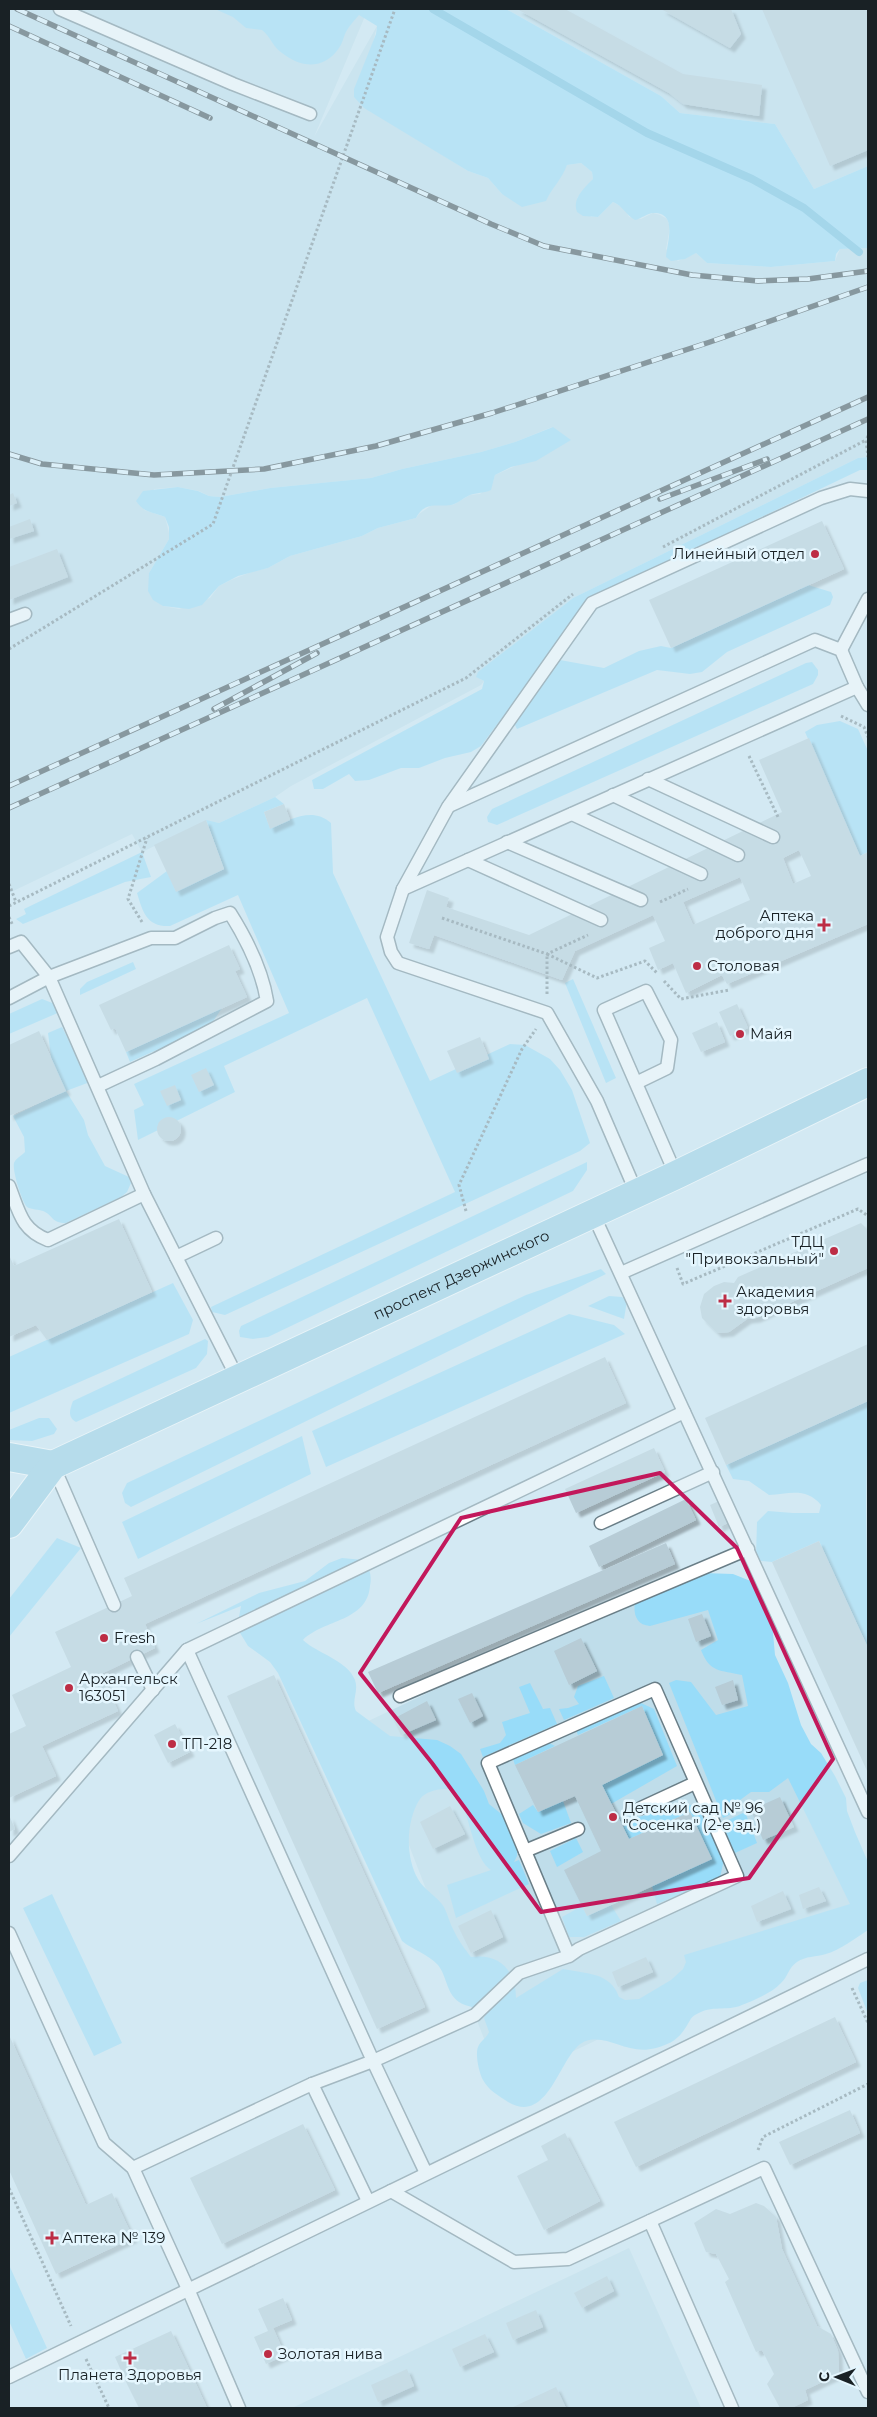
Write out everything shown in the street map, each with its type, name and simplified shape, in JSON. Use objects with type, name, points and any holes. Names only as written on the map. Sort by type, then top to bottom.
[{"type":"main road","name":"проспект Дзержинского","points":[[53,1465],[867,1087]]},
{"type":"main road","points":[[9,1457],[53,1465],[9,1524]]},
{"type":"lane","points":[[60,9],[233,84],[310,114]]},
{"type":"lane","points":[[637,1194],[597,1101],[547,1013],[398,963],[391,952],[388,936],[403,889],[448,807],[592,603],[820,498],[850,489],[868,491]]},
{"type":"lane","points":[[841,650],[868,599]]},
{"type":"lane","points":[[9,620],[25,614]]},
{"type":"lane","points":[[448,807],[815,640],[841,650],[857,687],[868,705]]},
{"type":"lane","points":[[403,889],[857,687]]},
{"type":"lane","points":[[648,779],[773,837]]},
{"type":"lane","points":[[613,795],[738,854]]},
{"type":"lane","points":[[572,814],[701,874]]},
{"type":"lane","points":[[507,842],[641,900]]},
{"type":"lane","points":[[468,860],[601,920]]},
{"type":"lane","points":[[9,998],[49,977],[151,938],[175,938],[215,918],[230,913],[241,930],[264,983],[268,1001],[156,1059],[98,1086]]},
{"type":"lane","points":[[9,947],[21,942],[49,977],[144,1194],[238,1379]]},
{"type":"lane","points":[[636,1083],[667,1068],[670,1040],[646,991],[604,1010],[676,1176]]},
{"type":"lane","points":[[621,1273],[868,1164]]},
{"type":"lane","points":[[9,1186],[26,1227],[38,1236],[48,1240],[144,1194]]},
{"type":"lane","points":[[593,1214],[868,1812]]},
{"type":"lane","points":[[176,1257],[216,1238]]},
{"type":"lane","points":[[9,1856],[187,1650],[684,1412]]},
{"type":"lane","points":[[53,1465],[114,1604]]},
{"type":"lane","points":[[601,1522],[712,1472]]},
{"type":"lane","points":[[400,1696],[748,1549]]},
{"type":"lane","points":[[187,1650],[372,2061],[426,2173]]},
{"type":"lane","points":[[138,1657],[153,1690]]},
{"type":"lane","points":[[133,2168],[312,2084],[372,2061],[475,2015],[519,1973],[569,1956],[579,1949],[737,1876],[655,1689],[488,1763],[569,1956]]},
{"type":"lane","points":[[641,1808],[695,1783]]},
{"type":"lane","points":[[525,1851],[578,1829]]},
{"type":"lane","points":[[9,1933],[104,2143],[133,2168],[239,2408]]},
{"type":"lane","points":[[9,2376],[868,1959]]},
{"type":"lane","points":[[312,2084],[368,2201]]},
{"type":"lane","points":[[391,2191],[514,2262],[568,2259],[764,2168],[868,2392]]},
{"type":"lane","points":[[650,2222],[732,2408]]},
{"type":"path","points":[[9,649],[213,524],[395,9]]},
{"type":"path","points":[[868,436],[866,440],[868,457]]},
{"type":"path","points":[[658,550],[866,440]]},
{"type":"path","points":[[9,906],[466,678],[580,591]]},
{"type":"path","points":[[147,837],[128,899],[151,938]]},
{"type":"path","points":[[9,884],[16,902]]},
{"type":"path","points":[[466,1211],[459,1185],[522,1049],[547,1013],[547,954]]},
{"type":"path","points":[[674,1262],[683,1284],[858,1209],[868,1216]]},
{"type":"path","points":[[844,1969],[868,2023]]},
{"type":"path","points":[[748,2176],[763,2137],[868,2084]]},
{"type":"path","points":[[9,2188],[109,2408]]},
{"type":"highlighted area","points":[[660,1473],[737,1548],[833,1759],[749,1878],[541,1912],[432,1763],[360,1673],[461,1518]]},
{"type":"shaded area","points":[[9,9],[368,9],[314,137],[377,26],[359,103],[468,171],[488,178],[502,194],[545,201],[567,165],[581,163],[592,172],[593,179],[577,198],[591,217],[598,217],[613,202],[625,209],[629,217],[641,219],[653,213],[660,215],[667,219],[670,227],[666,249],[678,261],[696,253],[707,263],[771,267],[835,261],[840,249],[868,248],[868,457],[858,458],[573,598],[479,672],[480,679],[484,681],[481,685],[291,786],[275,797],[219,823],[206,821],[142,852],[132,834],[9,893]],"holes":[[[552,427],[520,464],[495,475],[493,482],[480,494],[470,495],[453,505],[432,505],[416,518],[378,528],[362,536],[290,556],[268,568],[231,580],[219,586],[210,598],[179,609],[163,606],[149,573],[169,539],[165,517],[144,510],[154,489],[178,487],[199,491],[209,496],[220,497],[270,488],[371,478],[402,469],[481,452],[515,442]]]},
{"type":"shaded area","points":[[215,9],[506,9],[661,96],[680,113],[775,124],[814,189],[868,166],[868,248],[840,249],[836,254],[835,261],[771,267],[707,263],[696,253],[685,259],[671,261],[666,257],[669,223],[661,214],[651,213],[635,220],[613,202],[598,217],[583,216],[577,212],[577,198],[593,179],[592,172],[581,163],[567,165],[546,201],[522,207],[502,194],[488,178],[468,171],[364,108],[354,97],[354,89],[376,34],[377,26],[359,15],[348,29],[340,46],[333,55],[319,63],[304,64],[289,58],[279,51],[262,30],[246,28],[233,17]]},
{"type":"shaded area","points":[[506,9],[868,9],[868,166],[814,189],[775,124],[680,113],[661,96]]},
{"type":"shaded area","points":[[553,427],[571,440],[536,461],[511,467],[495,475],[491,490],[471,495],[453,504],[427,507],[416,518],[378,528],[362,536],[290,556],[268,568],[238,576],[219,586],[202,605],[189,609],[163,606],[153,600],[148,591],[149,573],[169,539],[169,527],[165,517],[146,510],[136,501],[143,491],[178,487],[198,491],[209,496],[220,497],[270,488],[371,478],[402,469],[481,452],[515,442]]},
{"type":"shaded area","points":[[868,457],[868,470],[860,470],[592,598],[481,746],[471,752],[445,758],[419,768],[401,768],[369,780],[355,781],[349,774],[323,789],[314,789],[312,780],[482,689],[484,681],[476,677],[478,672],[573,598],[858,458]]},
{"type":"shaded area","points":[[808,585],[831,592],[833,597],[830,605],[727,652],[702,672],[690,674],[657,670],[517,729],[514,723],[560,660],[604,668],[639,651],[661,646],[671,648]]},
{"type":"shaded area","points":[[812,662],[818,670],[818,675],[813,684],[497,825],[488,822],[487,817],[492,809],[806,663]]},
{"type":"shaded area","points":[[840,721],[858,729],[868,751],[868,852],[860,856],[805,732],[817,725]]},
{"type":"shaded area","points":[[275,797],[284,804],[264,812],[270,828],[293,818],[309,815],[316,815],[331,823],[333,873],[430,1081],[510,1044],[525,1045],[550,1059],[560,1070],[572,1090],[590,1143],[580,1151],[225,1315],[212,1312],[211,1307],[455,1192],[367,998],[224,1066],[235,1092],[138,1140],[134,1110],[144,1105],[134,1084],[289,1013],[238,895],[170,926],[162,926],[147,917],[141,907],[137,893],[167,871],[176,891],[224,869],[206,820],[219,823]]},
{"type":"shaded area","points":[[142,852],[151,877],[125,882],[23,924],[16,919],[26,914],[24,909]]},
{"type":"shaded area","points":[[133,962],[136,969],[80,995],[80,989],[87,982]]},
{"type":"shaded area","points":[[573,979],[616,1078],[606,1083],[565,983]]},
{"type":"shaded area","points":[[42,999],[55,1004],[60,1012],[9,1034],[9,1014]]},
{"type":"shaded area","points":[[222,1008],[210,1026],[130,1062],[126,1052]]},
{"type":"shaded area","points":[[62,1027],[90,1082],[66,1091],[84,1120],[88,1135],[105,1166],[129,1177],[131,1183],[127,1192],[121,1197],[66,1223],[57,1222],[43,1211],[27,1207],[20,1193],[14,1167],[16,1160],[25,1152],[24,1137],[13,1116],[65,1091],[51,1058],[48,1033]]},
{"type":"shaded area","points":[[587,1162],[587,1170],[573,1191],[268,1337],[253,1339],[240,1337],[239,1331],[241,1326]]},
{"type":"shaded area","points":[[601,1269],[606,1274],[131,1507],[125,1503],[122,1493],[127,1483],[526,1295]]},
{"type":"shaded area","points":[[173,1283],[193,1320],[189,1334],[9,1413],[9,1357]]},
{"type":"shaded area","points":[[609,1296],[622,1297],[627,1301],[624,1319],[588,1306]]},
{"type":"shaded area","points":[[569,1314],[614,1325],[625,1334],[326,1467],[312,1431]]},
{"type":"shaded area","points":[[205,1339],[208,1341],[207,1354],[196,1368],[76,1422],[71,1418],[70,1410],[73,1401]]},
{"type":"shaded area","points":[[868,1401],[866,1504],[868,1648],[819,1541],[772,1562],[761,1561],[756,1555],[757,1522],[768,1511],[819,1513],[821,1505],[815,1499],[803,1494],[769,1495],[749,1481],[733,1479],[726,1465]]},
{"type":"shaded area","points":[[39,1418],[49,1418],[57,1429],[54,1434],[32,1441],[9,1440],[9,1430]]},
{"type":"shaded area","points":[[302,1436],[311,1474],[138,1559],[122,1522]]},
{"type":"shaded area","points":[[57,1538],[81,1548],[9,1637],[9,1599]]},
{"type":"shaded area","points":[[342,1558],[364,1560],[371,1576],[367,1598],[361,1607],[353,1613],[312,1633],[303,1640],[339,1662],[351,1673],[356,1684],[354,1703],[356,1711],[390,1736],[437,1740],[450,1746],[461,1754],[484,1791],[489,1804],[505,1817],[517,1843],[517,1856],[514,1862],[519,1860],[529,1884],[456,1918],[447,1885],[491,1870],[484,1863],[478,1852],[462,1803],[457,1794],[452,1790],[434,1790],[420,1799],[412,1817],[409,1850],[418,1879],[444,1907],[457,1938],[464,1948],[471,1957],[481,1956],[490,1958],[504,1966],[513,1979],[516,1998],[563,1969],[597,1975],[610,1983],[619,1997],[625,2000],[639,1999],[671,1980],[683,1969],[686,1962],[684,1955],[850,1904],[788,1778],[769,1792],[751,1792],[740,1800],[729,1815],[723,1818],[669,1683],[676,1680],[691,1682],[716,1715],[748,1706],[742,1675],[712,1667],[704,1657],[701,1650],[718,1640],[708,1610],[650,1626],[641,1624],[635,1614],[635,1601],[703,1573],[733,1574],[753,1582],[757,1587],[772,1622],[775,1655],[788,1683],[801,1725],[811,1744],[821,1753],[846,1798],[847,1811],[868,1862],[868,1930],[848,1944],[831,1952],[797,1962],[781,1983],[763,1996],[736,2007],[708,2010],[695,2015],[680,2035],[665,2045],[646,2050],[603,2040],[586,2041],[577,2047],[545,2096],[535,2104],[523,2107],[508,2102],[497,2095],[483,2080],[478,2064],[478,2047],[489,2032],[484,2018],[486,2014],[459,2002],[449,1989],[438,1965],[402,1941],[278,1673],[270,1662],[248,1646],[237,1628],[241,1606],[196,1624],[259,1593],[305,1581],[329,1563]]},
{"type":"shaded area","name":"Детский сад № 96 \"Сосенка\" (2-е зд.)","points":[[722,1580],[868,1911],[502,2085],[362,1724],[470,1673],[627,1604]]},
{"type":"shaded area","points":[[604,1676],[614,1698],[564,1720],[559,1709],[579,1704],[574,1697],[578,1686]]},
{"type":"shaded area","points":[[530,1683],[543,1709],[550,1708],[557,1724],[483,1757],[480,1749],[500,1743],[506,1735],[502,1722],[530,1713],[519,1687]]},
{"type":"shaded area","points":[[639,1702],[654,1709],[677,1766],[611,1804],[602,1785],[663,1755],[642,1706],[578,1735],[575,1728]]},
{"type":"shaded area","points":[[547,1742],[555,1746],[515,1765],[513,1759]]},
{"type":"shaded area","points":[[563,1801],[571,1823],[541,1834],[523,1823],[519,1814],[533,1805],[538,1812]]},
{"type":"shaded area","points":[[696,1804],[724,1859],[720,1878],[657,1904],[652,1886],[712,1859],[690,1812],[629,1839],[623,1827],[638,1817]]},
{"type":"shaded area","points":[[745,1812],[757,1843],[735,1853],[720,1824]]},
{"type":"shaded area","points":[[576,1838],[583,1852],[557,1867],[550,1851]]},
{"type":"shaded area","points":[[52,1894],[122,2043],[94,2056],[23,1908]]},
{"type":"shaded area","points":[[611,1905],[621,1921],[584,1937],[569,1937],[562,1917],[582,1906],[587,1916]]},
{"type":"shaded area","points":[[868,1980],[868,2014],[858,1988],[860,1983]]},
{"type":"shaded area","points":[[629,2248],[701,2408],[292,2408]]},
{"type":"shaded area","points":[[9,2265],[47,2348],[26,2359],[9,2321]]},
{"type":"building","points":[[517,9],[565,9],[683,74],[762,85],[759,116],[683,104],[669,93]]},
{"type":"building","points":[[661,9],[731,9],[741,34],[730,48]]},
{"type":"building","points":[[762,9],[868,9],[868,150],[830,166]]},
{"type":"building","points":[[13,493],[17,503],[9,506],[9,495]]},
{"type":"building","points":[[30,519],[34,531],[9,539],[9,527]]},
{"type":"building","points":[[822,521],[844,569],[671,648],[649,600]]},
{"type":"building","points":[[57,549],[68,577],[9,600],[9,567]]},
{"type":"building","points":[[809,738],[860,856],[868,852],[868,924],[727,984],[722,975],[686,993],[673,963],[658,970],[649,948],[665,941],[653,915],[575,951],[562,980],[434,935],[429,949],[409,943],[427,890],[449,898],[446,907],[529,935],[782,812],[759,760]],"holes":[[[799,850],[811,876],[793,884],[783,858]],[[740,877],[750,900],[693,925],[683,902]]]},
{"type":"building","points":[[284,804],[290,820],[270,829],[264,812]]},
{"type":"building","points":[[206,820],[224,869],[176,892],[154,845]]},
{"type":"building","points":[[229,945],[240,969],[235,971],[247,997],[126,1052],[115,1028],[111,1030],[99,1005]]},
{"type":"building","points":[[737,1004],[748,1028],[730,1036],[719,1012]]},
{"type":"building","points":[[717,1022],[725,1042],[701,1052],[692,1033]]},
{"type":"building","points":[[39,1031],[66,1091],[9,1116],[9,1045]]},
{"type":"building","points":[[480,1037],[489,1059],[457,1073],[447,1051]]},
{"type":"building","points":[[206,1068],[214,1085],[199,1092],[191,1075]]},
{"type":"building","points":[[175,1085],[181,1100],[167,1106],[160,1091]]},
{"type":"building","points":[[169,1117],[174,1118],[180,1124],[180,1134],[174,1140],[169,1141],[164,1140],[158,1134],[157,1129],[158,1124],[164,1118]]},
{"type":"building","points":[[119,1219],[152,1292],[47,1340],[36,1325],[9,1337],[9,1255],[14,1266]]},
{"type":"building","points":[[861,1223],[868,1230],[868,1268],[756,1318],[747,1319],[729,1332],[717,1333],[702,1318],[700,1307],[704,1294],[714,1286],[724,1282],[734,1283],[738,1277]]},
{"type":"building","points":[[868,1344],[868,1401],[726,1465],[705,1418]]},
{"type":"building","points":[[605,1357],[626,1403],[145,1624],[155,1648],[101,1674],[118,1711],[42,1746],[56,1776],[9,1798],[9,1734],[26,1726],[12,1695],[71,1667],[55,1632],[132,1596],[124,1578]]},
{"type":"building","points":[[654,1448],[665,1472],[576,1513],[565,1489]]},
{"type":"building","points":[[686,1499],[696,1520],[599,1567],[589,1546]]},
{"type":"building","points":[[719,1501],[728,1523],[719,1527],[710,1505]]},
{"type":"building","points":[[819,1541],[868,1648],[868,1773],[772,1562]]},
{"type":"building","points":[[666,1543],[675,1564],[378,1693],[368,1672]]},
{"type":"building","points":[[702,1614],[711,1636],[696,1642],[688,1619]]},
{"type":"building","points":[[581,1638],[597,1671],[569,1685],[554,1651]]},
{"type":"building","points":[[274,1675],[425,2007],[377,2029],[227,1696]]},
{"type":"building","points":[[733,1680],[738,1700],[722,1705],[715,1687]]},
{"type":"building","points":[[472,1693],[483,1716],[470,1723],[458,1699]]},
{"type":"building","points":[[427,1701],[436,1720],[401,1735],[393,1719]]},
{"type":"building","points":[[642,1706],[663,1755],[602,1785],[629,1839],[690,1812],[712,1859],[587,1916],[564,1870],[601,1851],[575,1796],[538,1812],[515,1765]]},
{"type":"building","name":"ТП-218","points":[[175,1724],[190,1752],[168,1763],[154,1735]]},
{"type":"building","points":[[780,1797],[794,1827],[763,1840],[751,1810]]},
{"type":"building","points":[[450,1806],[465,1834],[433,1849],[420,1822]]},
{"type":"building","points":[[9,1815],[15,1829],[9,1832]]},
{"type":"building","points":[[819,1887],[826,1901],[803,1909],[799,1895]]},
{"type":"building","points":[[783,1891],[791,1909],[757,1922],[751,1906]]},
{"type":"building","points":[[491,1910],[503,1937],[471,1953],[458,1926]]},
{"type":"building","points":[[646,1957],[653,1972],[618,1987],[612,1972]]},
{"type":"building","points":[[835,2017],[856,2062],[636,2167],[614,2122]]},
{"type":"building","points":[[9,2035],[86,2205],[112,2193],[133,2238],[56,2274],[9,2170]]},
{"type":"building","points":[[850,2110],[860,2133],[790,2165],[779,2142]]},
{"type":"building","points":[[303,2124],[335,2190],[222,2244],[190,2178]]},
{"type":"building","points":[[565,2133],[600,2201],[544,2230],[517,2176],[548,2160],[541,2146]]},
{"type":"building","points":[[756,2203],[764,2206],[776,2217],[782,2249],[817,2326],[831,2334],[838,2351],[839,2374],[805,2390],[808,2400],[791,2408],[780,2408],[767,2384],[774,2374],[762,2350],[756,2352],[725,2282],[729,2279],[716,2254],[706,2252],[694,2223],[716,2209],[730,2214]]},
{"type":"building","points":[[607,2276],[614,2291],[582,2308],[574,2293]]},
{"type":"building","points":[[283,2298],[292,2320],[273,2328],[285,2355],[266,2364],[254,2337],[268,2331],[258,2309]]},
{"type":"building","points":[[536,2310],[543,2327],[513,2340],[506,2323]]},
{"type":"building","points":[[171,2331],[207,2408],[139,2408],[127,2384],[115,2357]]},
{"type":"building","points":[[485,2334],[494,2352],[460,2367],[452,2349]]},
{"type":"building","points":[[407,2369],[414,2386],[378,2402],[371,2385]]},
{"type":"building","points":[[556,2387],[566,2408],[511,2408]]},
{"type":"waterway","points":[[433,9],[647,133],[752,179],[804,208],[859,252]]},
{"type":"railway","points":[[17,9],[491,224],[544,246],[692,275],[758,281],[808,279],[868,271]]},
{"type":"railway","points":[[9,26],[210,118]]},
{"type":"railway","points":[[9,454],[42,464],[154,475],[264,469],[376,446],[492,413],[710,342],[868,287]]},
{"type":"railway","points":[[9,786],[868,397]]},
{"type":"railway","points":[[9,808],[868,419]]},
{"type":"railway","points":[[660,499],[767,459]]},
{"type":"railway","points":[[214,709],[317,653]]},
{"type":"place","name":"Линейный отдел","points":[[815,554]]},
{"type":"place","name":"Аптека доброго дня","points":[[824,925]]},
{"type":"place","name":"Столовая","points":[[697,966]]},
{"type":"place","name":"Майя","points":[[740,1034]]},
{"type":"place","name":"ТДЦ \"Привокзальный\"","points":[[834,1251]]},
{"type":"place","name":"Академия здоровья","points":[[725,1301]]},
{"type":"place","name":"Fresh","points":[[104,1638]]},
{"type":"place","name":"Архангельск 163051","points":[[69,1688]]},
{"type":"place","name":"ТП-218","points":[[172,1744]]},
{"type":"place","name":"Детский сад № 96 \"Сосенка\" (2-е зд.)","points":[[613,1817]]},
{"type":"place","name":"Аптека № 139","points":[[52,2238]]},
{"type":"place","name":"Золотая нива","points":[[268,2354]]},
{"type":"place","name":"Планета Здоровья","points":[[130,2358]]}]
